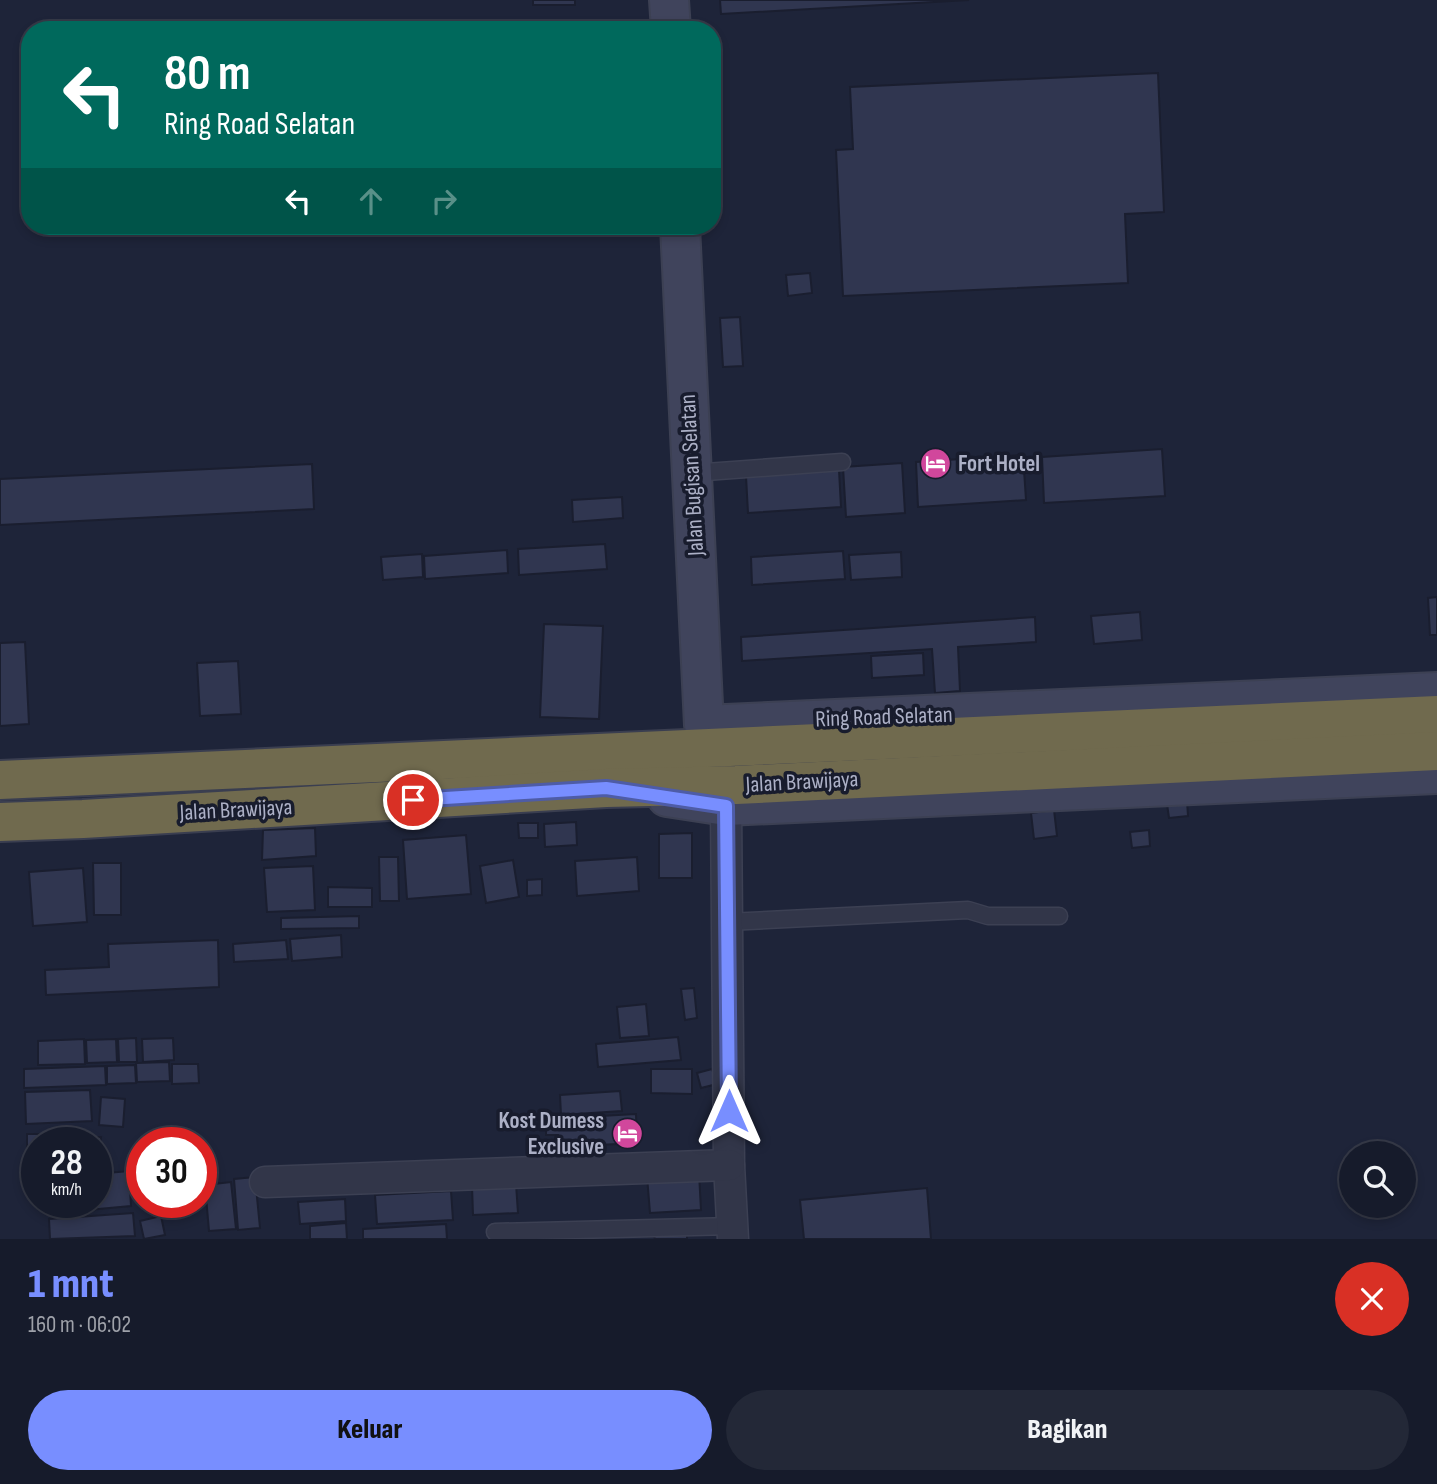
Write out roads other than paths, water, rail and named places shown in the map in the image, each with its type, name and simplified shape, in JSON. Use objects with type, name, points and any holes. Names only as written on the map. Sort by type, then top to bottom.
[{"type":"highway","name":"Jalan Brawijaya","points":[[5,777],[533,758],[1437,715]]},
{"type":"highway","name":"Ring Road Selatan","points":[[333,764],[417,752],[704,725]]},
{"type":"highway","name":"Jalan Brawijaya","points":[[17,821],[606,788],[736,785],[1437,751]]},
{"type":"highway","points":[[0,838],[17,821]]},
{"type":"street","points":[[669,0],[670,21]]},
{"type":"street","name":"Jalan Bugisan Selatan","points":[[680,235],[704,725]]},
{"type":"street","name":"Ring Road Selatan","points":[[704,725],[1437,692]]},
{"type":"street","points":[[606,788],[726,806],[1437,774]]},
{"type":"street","points":[[726,806],[729,1165],[733,1232]]},
{"type":"street","points":[[265,1182],[729,1165]]},
{"type":"lane","points":[[692,473],[842,463]]},
{"type":"lane","points":[[727,922],[968,910],[988,916],[1059,916]]},
{"type":"lane","points":[[495,1232],[733,1232]]},
{"type":"place","name":"Fort Hotel","points":[[935,464]]},
{"type":"place","name":"Kost Dumess Exclusive","points":[[627,1134]]}]
